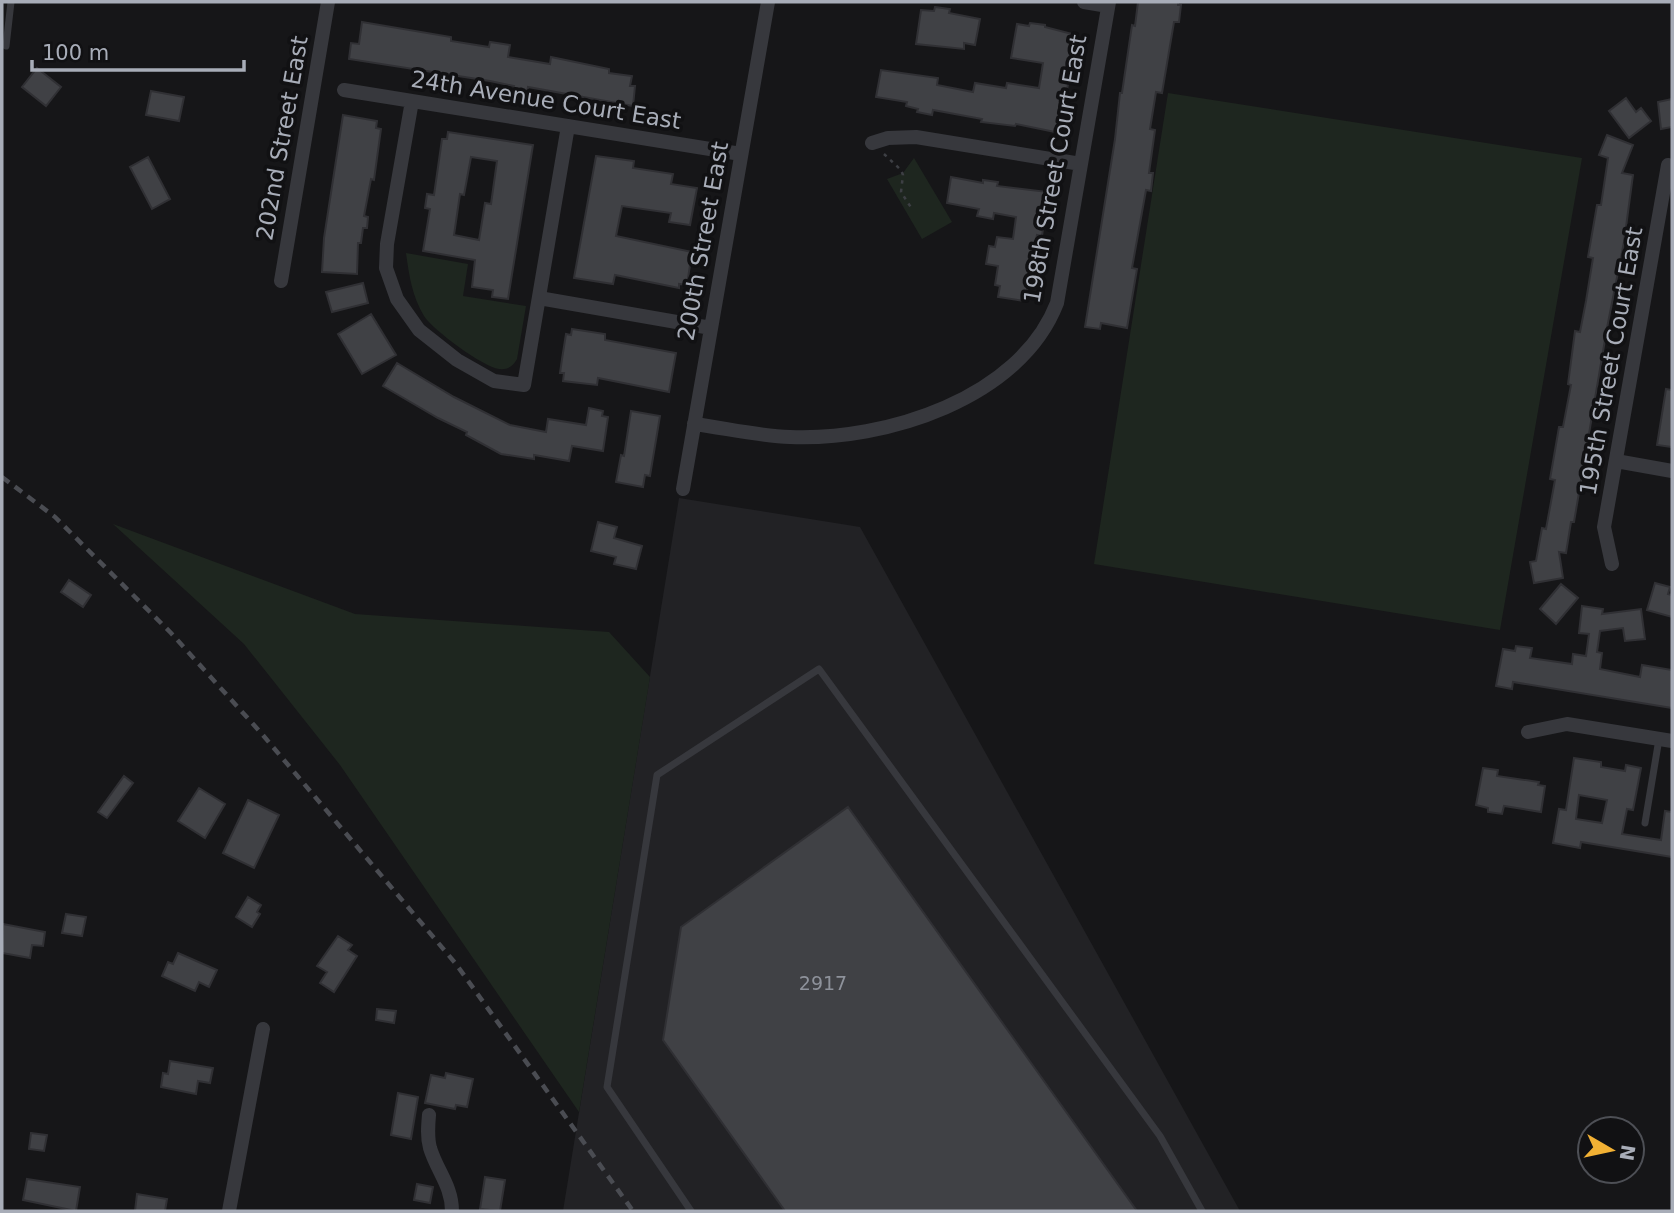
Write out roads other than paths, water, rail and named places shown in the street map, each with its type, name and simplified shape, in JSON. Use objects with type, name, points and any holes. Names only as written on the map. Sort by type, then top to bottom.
[{"type":"street","name":"202nd Street East","points":[[281,281],[328,2]]},
{"type":"street","name":"200th Street East","points":[[682,489],[768,2]]},
{"type":"street","points":[[1084,2],[1108,4]]},
{"type":"street","name":"198th Street Court East","points":[[694,424],[789,437],[858,432],[915,419],[954,403],[1008,370],[1026,354],[1050,320],[1057,303],[1108,4]]},
{"type":"street","name":"24th Avenue Court East","points":[[344,90],[741,154]]},
{"type":"street","points":[[412,101],[387,244],[386,268],[397,299],[419,330],[457,360],[494,381],[524,385],[568,126]]},
{"type":"street","points":[[872,143],[888,138],[916,137],[1081,164]]},
{"type":"street","name":"195th Street Court East","points":[[1612,564],[1604,527],[1670,166]]},
{"type":"street","points":[[539,298],[711,328]]},
{"type":"street","points":[[1616,461],[1672,471]]},
{"type":"street","points":[[1528,733],[1567,724],[1666,740]]},
{"type":"street","points":[[229,1211],[263,1029]]},
{"type":"street","points":[[429,1115],[430,1148],[447,1181],[452,1197],[452,1211]]},
{"type":"lane","points":[[6,46],[11,2]]},
{"type":"lane","points":[[691,1211],[607,1087],[657,775],[819,669],[1160,1136],[1202,1211]]},
{"type":"lane","points":[[1645,822],[1666,740]]},
{"type":"railway","points":[[2,477],[55,517],[171,633],[262,734],[456,964],[633,1211]]}]
